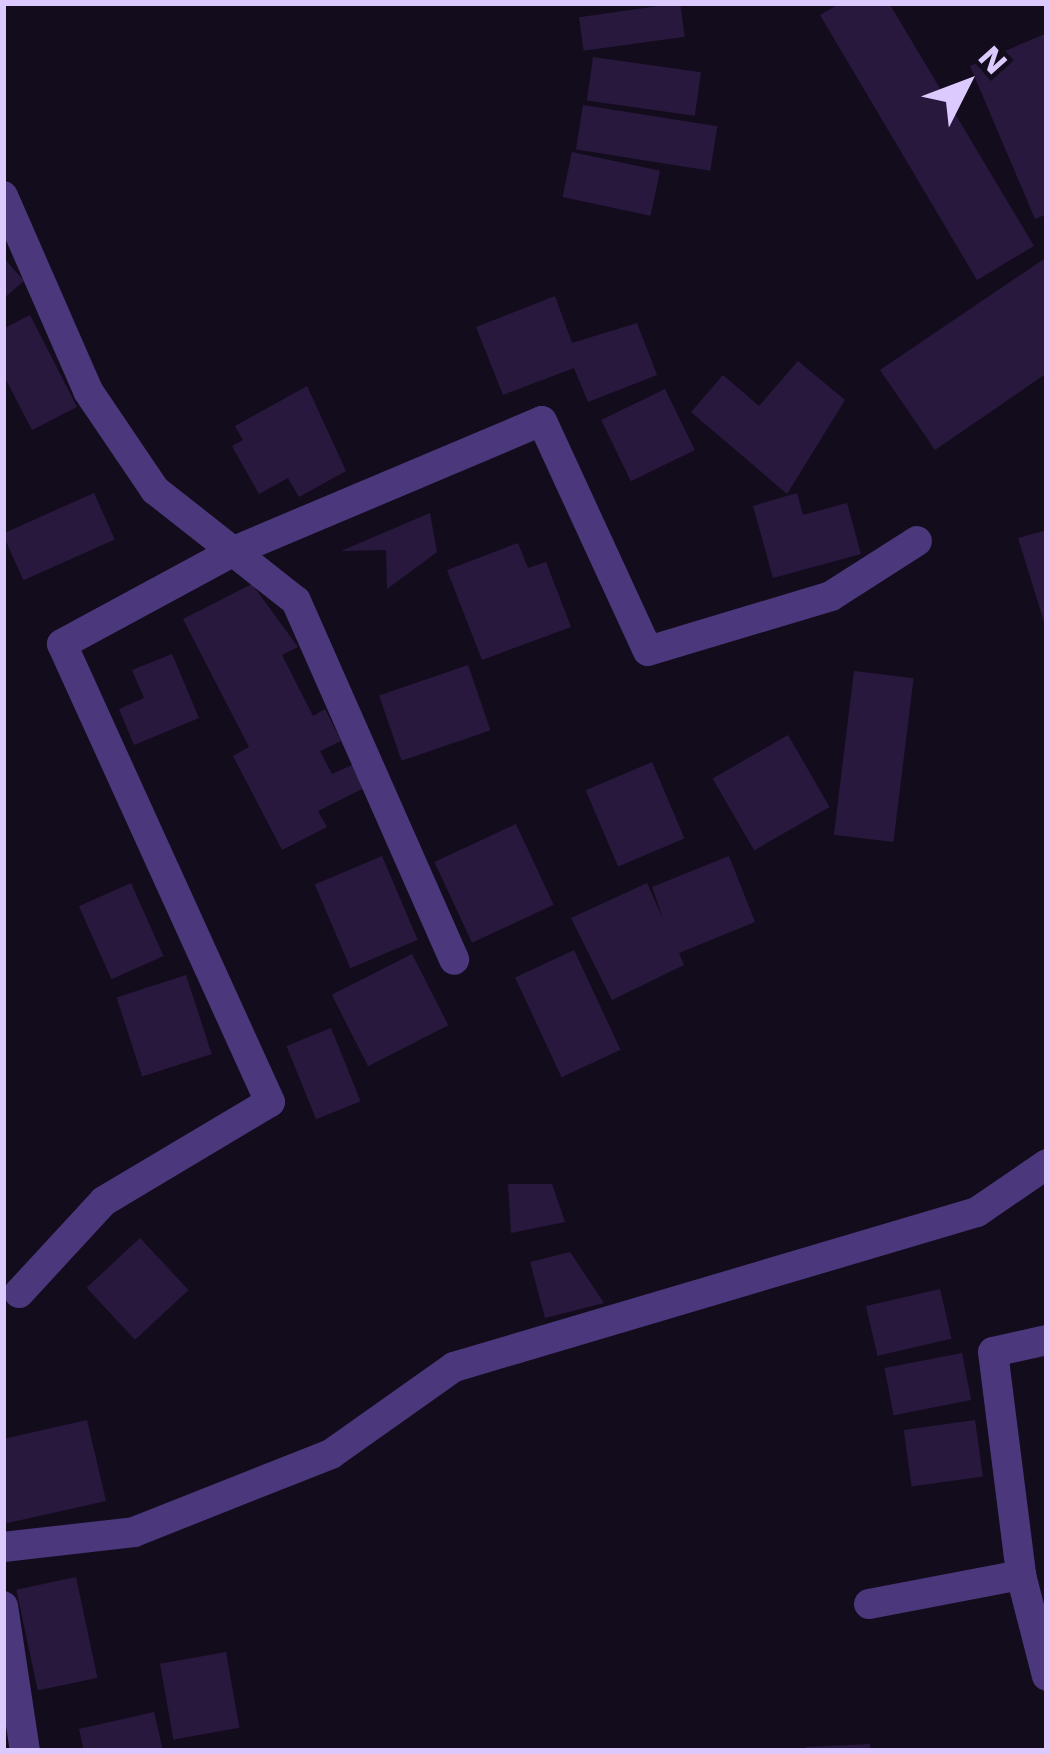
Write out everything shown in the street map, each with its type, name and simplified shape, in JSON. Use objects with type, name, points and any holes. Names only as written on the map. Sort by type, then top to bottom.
[{"type":"street","points":[[3,196],[88,391],[155,490],[296,601],[454,960]]},
{"type":"street","points":[[20,1293],[104,1201],[270,1102],[62,644],[233,551],[542,421],[648,651],[831,596],[917,542]]},
{"type":"street","points":[[3,1546],[134,1532],[331,1454],[454,1367],[977,1212],[1047,1164]]},
{"type":"street","points":[[1047,1340],[993,1352],[1022,1575],[1047,1676]]},
{"type":"street","points":[[869,1604],[1022,1575]]},
{"type":"street","points":[[3,1606],[25,1751]]},
{"type":"building","points":[[680,3],[685,37],[584,51],[579,17]]},
{"type":"building","points":[[841,3],[889,3],[1034,246],[977,280],[820,15]]},
{"type":"building","points":[[1047,33],[1047,214],[1035,219],[970,66]]},
{"type":"building","points":[[593,57],[701,72],[695,116],[587,101]]},
{"type":"building","points":[[583,105],[717,126],[710,171],[576,149]]},
{"type":"building","points":[[572,152],[660,171],[650,216],[562,197]]},
{"type":"building","points":[[3,257],[24,281],[3,299]]},
{"type":"building","points":[[1047,257],[1047,373],[935,450],[880,370]]},
{"type":"building","points":[[555,296],[572,343],[637,323],[657,375],[588,402],[574,368],[503,395],[476,327]]},
{"type":"building","points":[[30,315],[77,407],[32,430],[3,374],[3,329]]},
{"type":"building","points":[[798,361],[845,400],[787,494],[691,412],[723,375],[759,406]]},
{"type":"building","points":[[307,386],[346,471],[299,497],[288,478],[259,494],[232,446],[243,440],[235,426]]},
{"type":"building","points":[[665,389],[695,450],[631,481],[601,420]]},
{"type":"building","points":[[94,493],[115,540],[23,580],[3,534]]},
{"type":"building","points":[[797,493],[803,515],[847,503],[861,554],[773,578],[753,506]]},
{"type":"building","points":[[430,513],[437,552],[387,589],[386,550],[341,551]]},
{"type":"building","points":[[1047,530],[1047,628],[1046,628],[1018,538]]},
{"type":"building","points":[[518,543],[528,568],[546,562],[571,627],[482,660],[447,570]]},
{"type":"building","points":[[252,584],[298,647],[282,655],[313,716],[325,709],[341,741],[320,751],[332,774],[354,764],[366,787],[318,811],[327,827],[282,850],[233,756],[249,747],[183,619]]},
{"type":"building","points":[[172,654],[199,718],[134,745],[119,709],[144,698],[132,670]]},
{"type":"building","points":[[468,665],[490,730],[402,761],[379,696]]},
{"type":"building","points":[[854,671],[914,678],[893,842],[834,835]]},
{"type":"building","points":[[788,735],[830,807],[754,850],[713,778]]},
{"type":"building","points":[[652,762],[684,838],[618,867],[586,790]]},
{"type":"building","points":[[516,824],[554,905],[472,943],[434,862]]},
{"type":"building","points":[[382,856],[418,940],[350,968],[315,885]]},
{"type":"building","points":[[729,856],[755,922],[679,953],[684,965],[612,1000],[571,918],[647,883],[664,921],[652,887]]},
{"type":"building","points":[[131,883],[164,956],[111,979],[79,906]]},
{"type":"building","points":[[574,950],[620,1050],[562,1077],[515,977]]},
{"type":"building","points":[[412,954],[448,1025],[368,1066],[332,995]]},
{"type":"building","points":[[186,975],[212,1054],[142,1076],[117,998]]},
{"type":"building","points":[[331,1028],[361,1101],[316,1119],[286,1046]]},
{"type":"building","points":[[508,1184],[552,1184],[565,1222],[511,1233]]},
{"type":"building","points":[[140,1238],[188,1290],[135,1340],[87,1288]]},
{"type":"building","points":[[570,1252],[604,1303],[545,1318],[530,1262]]},
{"type":"building","points":[[940,1289],[951,1339],[877,1356],[866,1306]]},
{"type":"building","points":[[962,1353],[971,1400],[894,1415],[884,1368]]},
{"type":"building","points":[[87,1420],[106,1501],[3,1524],[3,1439]]},
{"type":"building","points":[[975,1420],[983,1476],[912,1486],[904,1430]]},
{"type":"building","points":[[76,1577],[97,1678],[38,1690],[16,1590]]},
{"type":"building","points":[[226,1652],[239,1728],[173,1739],[160,1664]]},
{"type":"building","points":[[154,1712],[163,1751],[84,1751],[79,1729]]},
{"type":"building","points":[[870,1744],[870,1751],[806,1751],[806,1747]]}]
